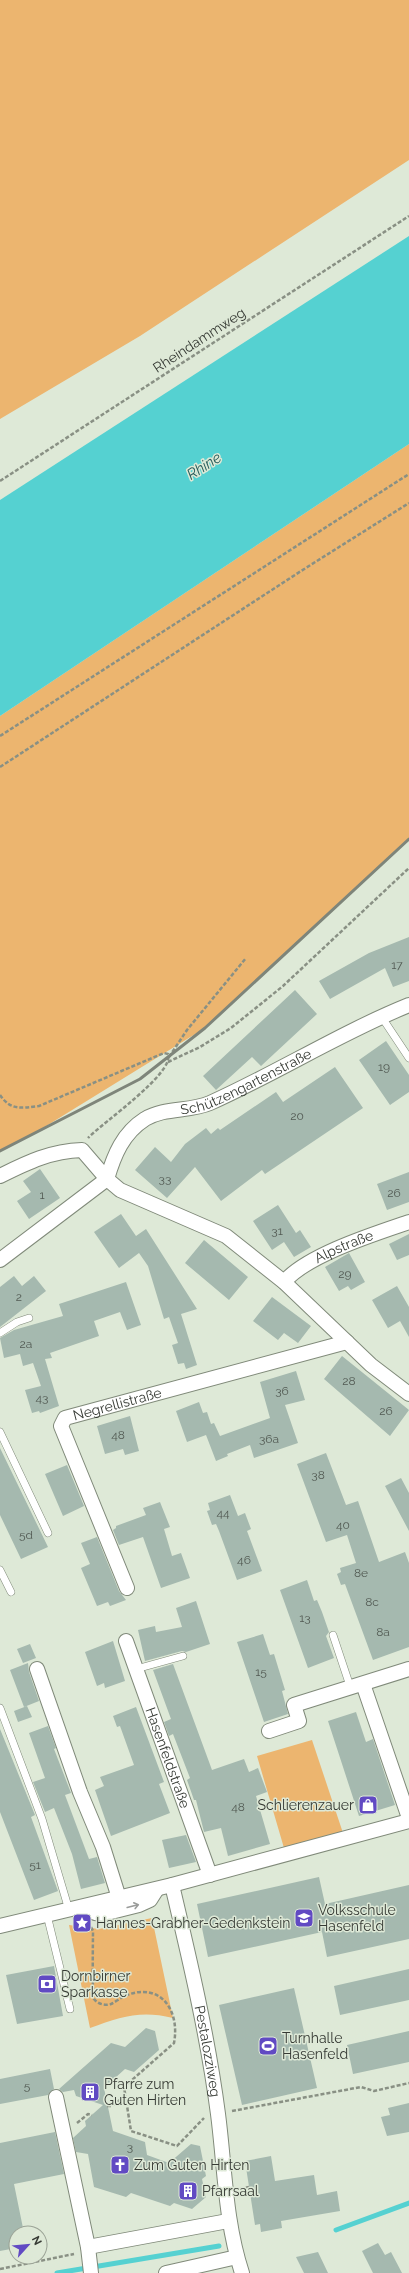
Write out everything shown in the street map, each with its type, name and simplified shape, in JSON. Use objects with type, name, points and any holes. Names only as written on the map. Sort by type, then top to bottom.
[{"type":"street","name":"Schützengartenstraße","points":[[107,1179],[120,1144],[132,1130],[144,1120],[159,1112],[207,1104],[381,1016],[409,1005]]},
{"type":"street","points":[[0,1176],[39,1157],[62,1151],[82,1150],[107,1179],[120,1190],[226,1236],[284,1282],[371,1365],[409,1394]]},
{"type":"street","points":[[0,1260],[107,1179]]},
{"type":"street","name":"Alpstraße","points":[[284,1282],[293,1272],[347,1244],[409,1222]]},
{"type":"street","name":"Negrellistraße","points":[[127,1588],[61,1426],[65,1418],[347,1342]]},
{"type":"street","name":"Hasenfeldstraße","points":[[126,1641],[210,1875]]},
{"type":"street","points":[[37,1669],[80,1792],[103,1847],[119,1898]]},
{"type":"street","points":[[270,1731],[300,1721],[294,1705],[409,1669]]},
{"type":"street","points":[[357,1685],[409,1818]]},
{"type":"street","points":[[0,1926],[157,1889],[409,1821]]},
{"type":"street","name":"Pestalozziweg","points":[[172,1885],[192,1970],[218,2114],[228,2221],[242,2273]]},
{"type":"street","points":[[77,1909],[102,1914],[139,1905],[150,1900],[157,1889]]},
{"type":"street","points":[[56,2097],[88,2247],[91,2273]]},
{"type":"street","points":[[88,2247],[228,2221]]},
{"type":"street","points":[[166,2273],[237,2257]]},
{"type":"lane","points":[[381,1016],[409,1058]]},
{"type":"lane","points":[[0,1333],[17,1322],[29,1318]]},
{"type":"lane","points":[[0,1432],[48,1534]]},
{"type":"lane","points":[[0,1570],[11,1592]]},
{"type":"lane","points":[[332,1635],[357,1685]]},
{"type":"lane","points":[[136,1669],[183,1656]]},
{"type":"lane","points":[[0,1708],[77,1909]]},
{"type":"lane","points":[[47,1915],[70,2009]]},
{"type":"path","name":"Rheindammweg","points":[[0,481],[409,216]]},
{"type":"path","points":[[0,736],[409,474]]},
{"type":"path","points":[[0,767],[294,575],[409,503]]},
{"type":"path","points":[[168,1062],[200,1047],[231,1028],[283,986],[409,868]]},
{"type":"path","points":[[82,1150],[83,1143],[99,1126],[154,1081],[168,1062],[169,1057],[187,1030],[246,958]]},
{"type":"path","points":[[0,1095],[9,1105],[19,1108],[38,1106],[164,1053],[169,1057]]},
{"type":"path","points":[[77,1909],[93,1931],[94,1982],[92,1993],[95,1999],[102,2005],[110,2004],[126,1995],[153,1993],[162,1996],[168,2004],[174,2022],[176,2034],[174,2043],[124,2087],[131,2131],[177,2146],[208,2115],[361,2087],[374,2091],[409,2083]]},
{"type":"path","points":[[107,2106],[112,2106],[122,2098],[125,2099]]},
{"type":"path","points":[[88,2114],[92,2115]]},
{"type":"path","points":[[0,2269],[81,2253],[88,2247]]},
{"type":"shaded area","points":[[0,0],[409,0],[409,160],[140,336],[0,419]]},
{"type":"shaded area","points":[[409,444],[409,839],[205,1028],[30,1136],[0,1151],[0,716]]},
{"type":"shaded area","points":[[312,1740],[343,1833],[284,1848],[257,1756]]},
{"type":"shaded area","points":[[152,1918],[173,2018],[150,2015],[131,2016],[90,2028],[69,1925],[99,1929]]},
{"type":"water","name":"Rhine","points":[[409,236],[409,444],[0,716],[0,500]]},
{"type":"building","points":[[409,937],[409,981],[393,987],[385,968],[330,999],[319,981],[369,953]]},
{"type":"building","points":[[295,990],[317,1014],[261,1066],[252,1057],[216,1090],[203,1076]]},
{"type":"building","points":[[386,1041],[409,1075],[409,1092],[390,1105],[359,1060]]},
{"type":"building","points":[[335,1067],[363,1108],[265,1174],[262,1170],[221,1201],[195,1167],[167,1198],[135,1170],[155,1147],[171,1162],[185,1144],[206,1128],[211,1134],[218,1128],[220,1130],[276,1092],[283,1102]]},
{"type":"building","points":[[40,1169],[60,1198],[29,1219],[17,1201],[31,1192],[23,1181]]},
{"type":"building","points":[[409,1172],[409,1202],[387,1210],[377,1184]]},
{"type":"building","points":[[278,1205],[296,1233],[300,1230],[311,1247],[294,1257],[284,1242],[272,1250],[253,1221]]},
{"type":"building","points":[[121,1214],[136,1236],[146,1229],[197,1309],[181,1314],[197,1365],[186,1369],[184,1363],[178,1364],[172,1345],[178,1343],[169,1317],[164,1319],[148,1266],[139,1253],[119,1268],[94,1232]]},
{"type":"building","points":[[409,1234],[409,1255],[397,1260],[389,1244]]},
{"type":"building","points":[[204,1240],[248,1277],[229,1300],[185,1263]]},
{"type":"building","points":[[349,1253],[365,1282],[351,1290],[348,1286],[339,1291],[325,1267]]},
{"type":"building","points":[[14,1276],[22,1286],[34,1276],[46,1291],[0,1327],[0,1287]]},
{"type":"building","points":[[126,1282],[141,1325],[127,1330],[120,1312],[94,1321],[99,1336],[50,1353],[52,1358],[45,1359],[59,1406],[40,1413],[39,1411],[32,1413],[25,1390],[41,1386],[33,1363],[23,1366],[20,1354],[4,1358],[0,1338],[14,1330],[63,1316],[59,1304]]},
{"type":"building","points":[[397,1286],[409,1307],[409,1337],[400,1321],[388,1328],[372,1300]]},
{"type":"building","points":[[272,1297],[311,1326],[298,1343],[284,1333],[278,1340],[253,1321]]},
{"type":"building","points":[[342,1356],[409,1410],[390,1436],[324,1379]]},
{"type":"building","points":[[296,1371],[305,1400],[285,1405],[298,1443],[254,1458],[250,1445],[227,1454],[228,1456],[216,1461],[206,1435],[187,1442],[176,1411],[199,1402],[203,1413],[207,1412],[211,1424],[214,1423],[220,1436],[270,1418],[260,1382]]},
{"type":"building","points":[[130,1416],[139,1451],[125,1455],[123,1449],[105,1454],[97,1426]]},
{"type":"building","points":[[0,1448],[48,1547],[21,1559],[0,1515]]},
{"type":"building","points":[[326,1453],[346,1505],[358,1501],[379,1562],[405,1552],[409,1563],[409,1647],[373,1660],[345,1584],[341,1585],[337,1574],[341,1572],[340,1568],[356,1563],[347,1535],[326,1542],[297,1464]]},
{"type":"building","points":[[67,1465],[84,1506],[63,1516],[45,1474]]},
{"type":"building","points":[[401,1478],[409,1493],[409,1531],[385,1486]]},
{"type":"building","points":[[230,1495],[238,1516],[245,1513],[251,1529],[247,1531],[262,1571],[237,1580],[216,1524],[212,1525],[207,1511],[210,1510],[208,1503]]},
{"type":"building","points":[[160,1502],[170,1527],[164,1529],[172,1556],[181,1553],[190,1578],[161,1588],[143,1537],[119,1545],[113,1530],[116,1526],[146,1515],[143,1508]]},
{"type":"building","points":[[97,1537],[119,1591],[126,1600],[110,1606],[108,1602],[97,1606],[81,1568],[90,1564],[81,1543]]},
{"type":"building","points":[[307,1580],[314,1601],[317,1600],[329,1632],[326,1636],[334,1658],[308,1668],[280,1590]]},
{"type":"building","points":[[196,1601],[210,1644],[186,1652],[182,1651],[145,1661],[138,1630],[155,1626],[156,1632],[182,1627],[176,1608]]},
{"type":"building","points":[[263,1634],[270,1655],[274,1654],[285,1690],[282,1691],[288,1714],[264,1722],[237,1642]]},
{"type":"building","points":[[113,1641],[125,1681],[105,1688],[104,1683],[97,1686],[85,1652]]},
{"type":"building","points":[[30,1644],[36,1658],[23,1663],[17,1649]]},
{"type":"building","points":[[28,1663],[29,1672],[39,1701],[24,1707],[10,1670]]},
{"type":"building","points":[[173,1664],[212,1770],[244,1759],[249,1772],[258,1768],[267,1792],[256,1796],[270,1844],[228,1856],[221,1828],[204,1832],[196,1800],[194,1800],[187,1780],[190,1778],[173,1734],[169,1736],[164,1722],[171,1719],[153,1670]]},
{"type":"building","points":[[27,1706],[32,1717],[18,1722],[14,1711]]},
{"type":"building","points":[[136,1707],[164,1782],[159,1784],[170,1813],[111,1836],[95,1790],[104,1786],[100,1777],[134,1765],[120,1726],[117,1727],[113,1716]]},
{"type":"building","points":[[356,1712],[366,1742],[373,1739],[395,1805],[359,1816],[328,1721]]},
{"type":"building","points":[[48,1726],[56,1748],[54,1749],[71,1793],[65,1795],[89,1859],[97,1857],[105,1883],[81,1889],[72,1854],[54,1808],[45,1812],[33,1782],[45,1778],[29,1733]]},
{"type":"building","points":[[0,1729],[35,1815],[31,1817],[58,1891],[34,1900],[0,1812]]},
{"type":"building","points":[[186,1835],[196,1862],[169,1868],[162,1840]]},
{"type":"building","name":"Volksschule Hasenfeld","points":[[319,1877],[325,1904],[409,1885],[409,1939],[327,1957],[322,1932],[208,1957],[197,1904]]},
{"type":"building","points":[[54,1966],[63,2016],[17,2024],[6,1975]]},
{"type":"building","points":[[409,1969],[409,2000],[340,2015],[334,1986]]},
{"type":"building","name":"Turnhalle Hasenfeld","points":[[294,1988],[317,2088],[242,2105],[219,2005]]},
{"type":"building","points":[[146,2028],[155,2031],[159,2050],[134,2072],[125,2069],[104,2088],[113,2131],[145,2142],[147,2155],[169,2163],[191,2144],[200,2146],[206,2176],[202,2179],[206,2197],[192,2209],[174,2203],[170,2206],[131,2193],[126,2197],[94,2187],[88,2154],[76,2152],[73,2138],[86,2126],[85,2121],[103,2105],[76,2096],[74,2090],[63,2092],[59,2089],[111,2043],[125,2047]]},
{"type":"building","points":[[409,2031],[409,2062],[353,2074],[347,2045]]},
{"type":"building","points":[[50,2069],[54,2089],[48,2095],[0,2104],[0,2079]]},
{"type":"building","points":[[409,2103],[409,2132],[387,2136],[381,2117],[390,2115],[388,2108]]},
{"type":"building","points":[[55,2132],[64,2174],[14,2184],[22,2225],[8,2225],[8,2250],[0,2251],[0,2143]]},
{"type":"building","points":[[271,2156],[275,2181],[314,2175],[317,2195],[337,2191],[340,2211],[281,2221],[282,2228],[261,2232],[260,2224],[255,2225],[245,2161]]},
{"type":"building","points":[[378,2243],[385,2255],[391,2252],[402,2273],[373,2273],[362,2251]]},
{"type":"building","points":[[318,2252],[328,2273],[304,2273],[296,2257]]},
{"type":"waterway","points":[[336,2230],[409,2203]]},
{"type":"waterway","points":[[57,2273],[219,2246]]},
{"type":"railway","points":[[0,1151],[140,1079],[205,1028],[409,839]]},
{"type":"place","name":"Schlierenzauer","points":[[368,1805]]},
{"type":"place","name":"Volksschule Hasenfeld","points":[[304,1918]]},
{"type":"place","name":"Hannes-Grabher-Gedenkstein","points":[[82,1923]]},
{"type":"place","name":"Dornbirner Sparkasse","points":[[47,1984]]},
{"type":"place","name":"Turnhalle Hasenfeld","points":[[268,2046]]},
{"type":"place","name":"Pfarre zum Guten Hirten","points":[[90,2092]]},
{"type":"place","name":"Zum Guten Hirten","points":[[120,2165]]},
{"type":"place","name":"Pfarrsaal","points":[[188,2191]]}]
